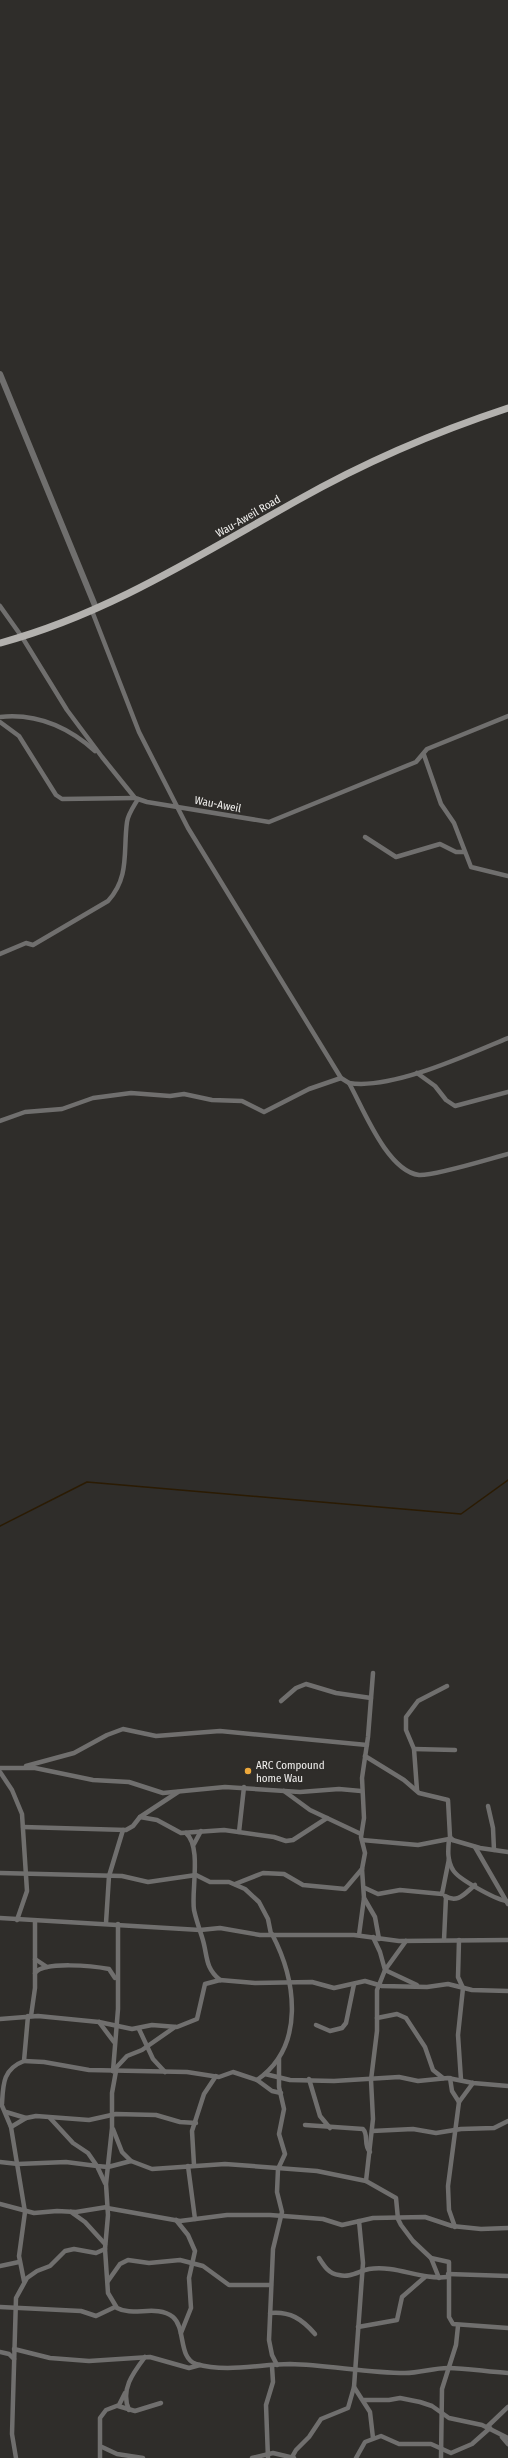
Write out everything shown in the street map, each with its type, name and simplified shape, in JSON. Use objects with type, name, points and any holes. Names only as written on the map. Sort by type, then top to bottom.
[{"type":"main road","name":"Wau-Aweil Road","points":[[0,643],[22,637],[94,610],[147,585],[298,500],[377,459],[446,428],[508,408]]},
{"type":"street","points":[[0,374],[94,610],[139,732],[188,828],[281,977],[306,1024],[341,1078],[349,1083],[381,1143],[390,1155],[410,1172],[428,1174],[508,1154]]},
{"type":"street","points":[[0,606],[22,637],[67,710],[102,757],[137,799],[127,822],[124,874],[113,896],[108,901],[33,945],[26,943],[0,954]]},
{"type":"street","name":"Wau-Aweil","points":[[0,722],[19,736],[56,795],[62,799],[137,799],[269,822],[416,762],[424,755],[427,749],[508,716]]},
{"type":"street","points":[[0,717],[22,717],[51,722],[82,740],[102,757]]},
{"type":"street","points":[[424,755],[441,804],[454,823],[464,852],[473,868],[508,876]]},
{"type":"street","points":[[365,837],[396,857],[440,844],[456,852],[464,852]]},
{"type":"street","points":[[349,1083],[382,1084],[417,1073],[508,1038]]},
{"type":"street","points":[[417,1073],[435,1086],[446,1100],[455,1106],[508,1092]]},
{"type":"street","points":[[0,1121],[25,1112],[62,1109],[93,1098],[131,1093],[170,1096],[184,1094],[212,1100],[242,1101],[264,1112],[309,1089],[341,1078]]},
{"type":"street","points":[[359,1935],[365,1888],[362,1869],[365,1853],[361,1834],[364,1818],[361,1791],[367,1745],[373,1673]]},
{"type":"street","points":[[281,1701],[296,1688],[306,1684],[336,1692],[371,1698]]},
{"type":"street","points":[[417,1792],[414,1749],[406,1730],[407,1713],[422,1697],[447,1686]]},
{"type":"street","points":[[25,1767],[47,1759],[74,1753],[123,1728],[156,1736],[220,1732],[367,1745]]},
{"type":"street","points":[[414,1749],[455,1750]]},
{"type":"street","points":[[365,1756],[404,1780],[417,1792],[448,1800],[451,1840],[445,1895],[444,1940]]},
{"type":"street","points":[[0,1768],[25,1767],[93,1780],[129,1782],[158,1793],[244,1787],[284,1791],[361,1791]]},
{"type":"street","points":[[0,1772],[16,1798],[22,1814],[27,1896],[17,1920]]},
{"type":"street","points":[[239,1832],[244,1787]]},
{"type":"street","points":[[23,1827],[123,1830],[133,1826],[140,1817],[180,1791]]},
{"type":"street","points":[[284,1791],[302,1805],[361,1834]]},
{"type":"street","points":[[488,1806],[494,1850]]},
{"type":"street","points":[[140,1817],[157,1820],[176,1831],[186,1833],[201,1831],[239,1832],[288,1841],[327,1818]]},
{"type":"street","points":[[106,1923],[109,1876],[123,1830]]},
{"type":"street","points":[[201,1831],[194,1846],[194,1911],[200,1930],[207,1965],[212,1973],[220,1980]]},
{"type":"street","points":[[186,1833],[194,1846]]},
{"type":"street","points":[[362,1840],[418,1845],[451,1840],[475,1847],[508,1852]]},
{"type":"street","points":[[475,1847],[507,1902]]},
{"type":"street","points":[[449,1859],[456,1874],[496,1898],[507,1902]]},
{"type":"street","points":[[235,1884],[263,1873],[284,1874],[303,1885],[345,1889],[362,1869]]},
{"type":"street","points":[[0,1873],[127,1877],[148,1882],[194,1875],[200,1876],[210,1882],[224,1881],[235,1884],[259,1902],[266,1914],[271,1934],[281,1953],[290,1982],[291,2026],[288,2041],[279,2058],[266,2074],[257,2080]]},
{"type":"street","points":[[365,1888],[381,1894],[400,1890],[445,1895],[454,1899],[460,1898],[475,1885]]},
{"type":"street","points":[[364,1898],[375,1917],[378,1938]]},
{"type":"street","points":[[0,1918],[35,1921],[106,1923],[200,1930],[220,1928],[260,1935],[359,1935],[406,1940],[508,1940]]},
{"type":"street","points":[[24,2062],[35,1973],[35,1921]]},
{"type":"street","points":[[118,1924],[117,2024],[114,2042],[115,2071],[112,2128],[106,2184],[107,2208],[105,2246],[108,2293],[115,2307],[121,2310],[146,2311],[169,2315],[178,2323],[189,2359],[200,2365]]},
{"type":"street","points":[[373,1937],[380,1952],[385,1970],[421,1987]]},
{"type":"street","points":[[366,2181],[372,2131],[371,2078],[375,2059],[377,2018],[376,1995],[385,1970],[406,1940]]},
{"type":"street","points":[[459,1940],[458,1976],[463,1988],[458,2035],[461,2080]]},
{"type":"street","points":[[35,1959],[47,1966]]},
{"type":"street","points":[[35,1973],[42,1967],[47,1966],[107,1968],[113,1972],[117,1983]]},
{"type":"street","points":[[115,2071],[127,2056],[147,2046],[174,2027],[197,2020],[205,1984],[220,1980],[312,1982],[334,1988],[368,1982],[379,1986],[421,1987],[448,1984],[463,1988],[508,1991]]},
{"type":"street","points":[[316,2026],[330,2031],[342,2028],[346,2023],[354,1984]]},
{"type":"street","points":[[377,2018],[397,2014],[406,2018],[426,2047],[433,2070],[443,2078]]},
{"type":"street","points":[[0,2019],[30,2016],[117,2024],[128,2029],[139,2029],[152,2025],[174,2027]]},
{"type":"street","points":[[100,2022],[114,2042]]},
{"type":"street","points":[[139,2029],[156,2063],[165,2072]]},
{"type":"street","points":[[268,2456],[266,2405],[273,2382],[275,2366],[269,2345],[271,2285],[274,2242],[281,2216],[281,2203],[277,2192],[278,2169],[285,2154],[279,2134],[284,2109],[278,2078],[279,2058]]},
{"type":"street","points":[[24,2281],[19,2262],[26,2212],[11,2127],[1,2103],[8,2072],[12,2066],[24,2062],[40,2061],[89,2070],[190,2072],[216,2076],[231,2072],[257,2080],[268,2089],[281,2093]]},
{"type":"street","points":[[266,2074],[278,2078],[334,2081],[399,2077],[414,2081],[450,2078],[474,2083],[508,2086]]},
{"type":"street","points":[[194,2165],[192,2134],[205,2091],[216,2076]]},
{"type":"street","points":[[450,2078],[452,2091],[459,2102]]},
{"type":"street","points":[[308,2079],[320,2116],[331,2128]]},
{"type":"street","points":[[455,2227],[449,2210],[448,2190],[459,2102],[474,2083]]},
{"type":"street","points":[[0,2114],[6,2113],[26,2118]]},
{"type":"street","points":[[11,2127],[26,2118],[36,2116],[93,2120],[112,2115],[156,2115],[180,2122],[196,2123]]},
{"type":"street","points":[[50,2118],[73,2143],[88,2153],[106,2184]]},
{"type":"street","points":[[372,2131],[412,2129],[436,2133],[456,2130],[494,2128],[508,2122]]},
{"type":"street","points":[[305,2125],[364,2130],[366,2147],[370,2152]]},
{"type":"street","points":[[112,2128],[122,2152],[131,2161],[152,2169],[194,2165],[237,2165],[323,2172],[366,2181],[396,2198],[398,2219],[409,2236],[431,2258],[439,2278]]},
{"type":"street","points":[[0,2162],[18,2164],[61,2162],[108,2166],[131,2161]]},
{"type":"street","points":[[188,2166],[195,2219]]},
{"type":"street","points":[[0,2204],[26,2212],[71,2212],[107,2208],[176,2220],[227,2215],[281,2216],[323,2219],[338,2224],[378,2218],[427,2218],[455,2227],[508,2228]]},
{"type":"street","points":[[71,2212],[85,2222],[105,2246]]},
{"type":"street","points":[[176,2220],[193,2243],[195,2255],[188,2278],[191,2308],[180,2333]]},
{"type":"street","points":[[252,2458],[268,2456],[293,2458],[296,2450],[309,2437],[321,2419],[348,2408],[354,2387],[354,2369],[363,2272],[359,2221]]},
{"type":"street","points":[[16,2458],[12,2434],[15,2301],[24,2281],[33,2273],[50,2266],[65,2251],[71,2249],[96,2253],[105,2246]]},
{"type":"street","points":[[319,2258],[328,2270],[338,2275],[363,2272],[370,2269],[400,2270],[425,2278],[439,2278],[448,2276],[508,2276]]},
{"type":"street","points":[[431,2258],[449,2262],[448,2276],[450,2319],[453,2324],[458,2326],[508,2328]]},
{"type":"street","points":[[108,2281],[120,2264],[128,2260],[144,2263],[172,2260],[192,2263],[207,2269],[229,2285],[271,2285]]},
{"type":"street","points":[[0,2266],[19,2262]]},
{"type":"street","points":[[358,2327],[397,2320],[402,2297],[425,2278]]},
{"type":"street","points":[[0,2307],[83,2311],[96,2316],[115,2307]]},
{"type":"street","points":[[270,2313],[290,2314],[304,2321],[315,2334]]},
{"type":"street","points":[[441,2458],[441,2393],[457,2339],[458,2326]]},
{"type":"street","points":[[14,2349],[27,2351],[46,2357],[82,2360],[145,2357],[159,2358],[189,2368],[200,2365],[227,2367],[275,2366],[354,2369],[405,2373],[448,2368],[508,2373]]},
{"type":"street","points":[[0,2352],[9,2354],[14,2359]]},
{"type":"street","points":[[118,2406],[145,2357]]},
{"type":"street","points":[[354,2387],[364,2400],[372,2416],[373,2438]]},
{"type":"street","points":[[125,2393],[125,2401],[129,2410]]},
{"type":"street","points":[[364,2400],[404,2398],[426,2404],[452,2419],[488,2428],[508,2438]]},
{"type":"street","points":[[100,2458],[102,2447],[100,2418],[106,2410],[118,2406],[129,2410],[139,2410],[161,2403]]},
{"type":"street","points":[[356,2458],[363,2444],[373,2438],[383,2436],[399,2444],[428,2443],[451,2453],[462,2450],[477,2441],[508,2407]]},
{"type":"street","points":[[499,2434],[508,2444]]},
{"type":"street","points":[[102,2447],[117,2454],[143,2458]]},
{"type":"waterway","points":[[0,1526],[87,1482],[461,1514],[508,1480]]},
{"type":"place","name":"ARC Compound home Wau","points":[[248,1771]]}]
